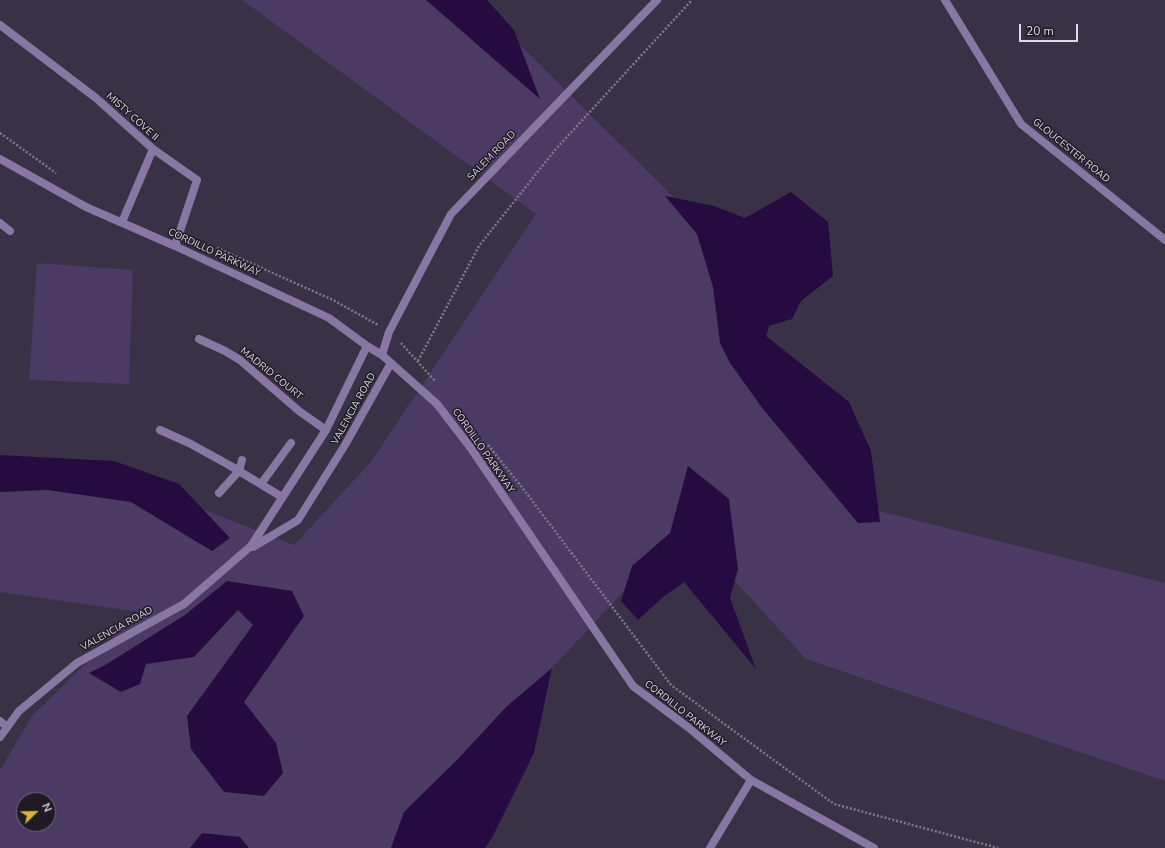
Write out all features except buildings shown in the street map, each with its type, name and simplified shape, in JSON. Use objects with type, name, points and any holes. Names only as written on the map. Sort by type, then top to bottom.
[{"type":"street","name":"SALEM ROAD","points":[[382,355],[389,332],[451,214],[657,0]]},
{"type":"street","name":"GLOUCESTER ROAD","points":[[945,0],[1021,124],[1165,240]]},
{"type":"street","name":"MISTY COVE II","points":[[0,25],[96,98],[152,149],[197,180],[176,246]]},
{"type":"street","points":[[122,222],[152,149]]},
{"type":"street","name":"CORDILLO PARKWAY","points":[[0,159],[86,207],[176,246],[329,318],[391,362],[437,404],[470,447],[633,686],[689,728],[750,780],[874,848]]},
{"type":"street","points":[[0,223],[10,231]]},
{"type":"street","name":"MADRID COURT","points":[[199,339],[225,350],[240,360],[299,411],[326,430]]},
{"type":"street","name":"VALENCIA ROAD","points":[[0,737],[19,711],[77,663],[184,604],[250,546],[326,430],[367,346]]},
{"type":"street","name":"VALENCIA ROAD","points":[[250,546],[254,547],[298,520],[345,445],[391,362]]},
{"type":"street","points":[[160,430],[189,443],[261,484],[282,498]]},
{"type":"street","points":[[261,484],[291,443]]},
{"type":"street","points":[[220,493],[239,471],[242,460]]},
{"type":"street","points":[[0,721],[7,727]]},
{"type":"street","points":[[710,848],[750,780]]},
{"type":"path","points":[[418,361],[479,246],[555,150],[692,0]]},
{"type":"shaded area","points":[[242,0],[474,0],[765,288],[753,352],[879,511],[1165,583],[1165,781],[806,659],[685,526],[552,668],[534,753],[492,838],[485,848],[0,848],[0,770],[32,716],[139,612],[0,592],[0,473],[168,496],[294,545],[371,462],[536,214]]},
{"type":"shaded area","points":[[426,0],[487,0],[514,30],[540,99]]},
{"type":"shaded area","points":[[791,192],[828,222],[833,276],[801,301],[792,319],[769,326],[766,336],[849,402],[871,451],[880,522],[858,523],[763,409],[730,363],[720,343],[713,287],[697,234],[665,196],[714,206],[745,218]]},
{"type":"shaded area","points":[[37,263],[133,270],[129,384],[29,380]]},
{"type":"shaded area","points":[[0,455],[114,461],[179,484],[230,538],[212,551],[131,502],[48,490],[0,492]]},
{"type":"shaded area","points":[[688,466],[729,499],[738,569],[730,598],[756,669],[684,582],[663,597],[638,620],[621,601],[632,566],[670,533]]},
{"type":"shaded area","points":[[227,581],[292,591],[304,616],[244,702],[276,743],[283,773],[264,796],[224,792],[191,749],[187,716],[253,625],[238,610],[194,657],[146,664],[140,684],[121,692],[89,673],[107,664],[185,615]]},
{"type":"shaded area","points":[[552,668],[534,753],[492,838],[485,848],[391,848],[404,812],[458,759],[506,707]]},
{"type":"shaded area","points":[[202,833],[240,837],[249,848],[190,848]]}]
